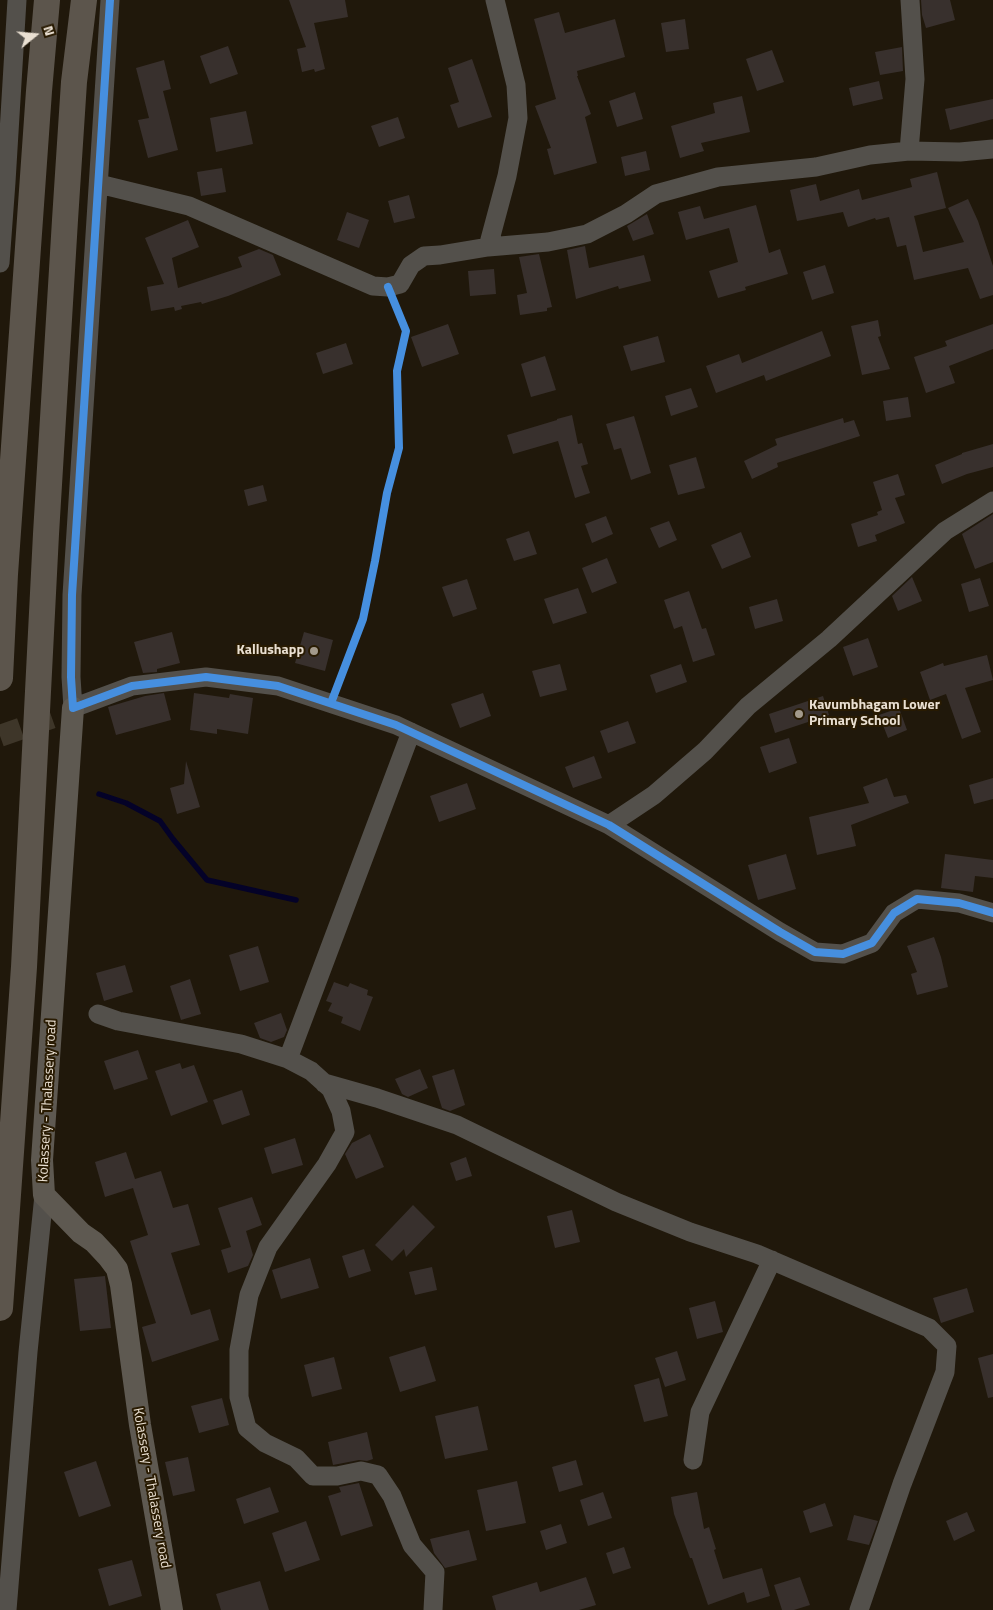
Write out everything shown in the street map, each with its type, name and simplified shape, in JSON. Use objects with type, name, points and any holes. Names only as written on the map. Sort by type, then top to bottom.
[{"type":"highway","points":[[0,678],[5,574],[47,0]]},
{"type":"highway","points":[[0,1308],[24,967],[64,230],[74,82],[84,0]]},
{"type":"main road","name":"Kolassery - Thalassery road","points":[[67,711],[42,1160],[44,1195],[81,1233],[94,1242],[117,1269],[121,1285],[140,1425],[172,1610]]},
{"type":"street","points":[[0,263],[17,0]]},
{"type":"street","points":[[110,0],[72,595],[71,676],[67,711],[132,686],[206,677],[278,686],[411,732],[609,825],[815,952],[843,954],[872,944],[894,913],[917,899],[959,904],[993,913]]},
{"type":"street","points":[[488,247],[507,176],[518,118],[516,84],[495,0]]},
{"type":"street","points":[[910,0],[914,79],[910,151]]},
{"type":"street","points":[[99,184],[189,206],[373,286],[388,288],[400,284],[411,265],[424,256],[488,247],[548,242],[587,234],[626,214],[656,194],[718,177],[816,167],[870,155],[910,151],[960,152],[993,150]]},
{"type":"street","points":[[609,825],[654,795],[697,757],[748,706],[828,639],[945,531],[993,501]]},
{"type":"street","points":[[288,1059],[411,732]]},
{"type":"street","points":[[98,1014],[118,1021],[241,1044],[288,1059],[311,1071],[331,1089],[341,1111],[344,1132],[327,1164],[268,1247],[249,1295],[239,1350],[240,1396],[247,1428],[265,1443],[296,1458],[313,1476],[337,1476],[361,1471],[378,1475],[392,1496],[412,1545],[435,1572],[433,1610]]},
{"type":"street","points":[[324,1083],[377,1098],[456,1126],[616,1202],[690,1232],[772,1260],[929,1328],[947,1346],[945,1372],[902,1484],[859,1610]]},
{"type":"street","points":[[7,1610],[28,1352],[44,1195]]},
{"type":"street","points":[[693,1460],[700,1412],[772,1260]]},
{"type":"building","points":[[289,0],[345,0],[348,17],[314,23],[325,69],[315,72],[314,69],[302,72],[297,49],[306,47]]},
{"type":"building","points":[[921,0],[950,0],[955,20],[926,28],[922,15]]},
{"type":"building","points":[[559,12],[565,33],[615,19],[625,57],[577,71],[577,76],[591,114],[585,117],[597,163],[554,175],[547,149],[551,148],[535,106],[556,99],[534,19]]},
{"type":"building","points":[[685,19],[689,49],[666,52],[661,23]]},
{"type":"building","points":[[228,46],[238,74],[210,84],[200,56]]},
{"type":"building","points":[[902,47],[903,71],[880,75],[875,52]]},
{"type":"building","points":[[772,50],[784,82],[757,91],[746,59]]},
{"type":"building","points":[[472,59],[492,117],[458,128],[450,105],[459,102],[448,68]]},
{"type":"building","points":[[164,60],[171,89],[163,91],[178,150],[148,158],[138,120],[149,118],[136,68]]},
{"type":"building","points":[[879,81],[883,99],[853,106],[849,88]]},
{"type":"building","points":[[635,92],[643,119],[617,127],[609,101]]},
{"type":"building","points":[[742,96],[750,132],[701,143],[704,151],[680,158],[671,126],[715,113],[713,103]]},
{"type":"building","points":[[993,99],[993,119],[950,130],[945,109]]},
{"type":"building","points":[[246,111],[253,144],[216,152],[210,118]]},
{"type":"building","points":[[398,117],[405,138],[379,147],[371,126]]},
{"type":"building","points":[[646,151],[650,170],[625,176],[621,157]]},
{"type":"building","points":[[222,168],[226,192],[201,196],[197,172]]},
{"type":"building","points":[[937,172],[946,208],[914,216],[923,252],[964,242],[948,208],[968,199],[978,221],[993,266],[993,295],[980,299],[968,268],[914,280],[906,245],[897,247],[889,217],[876,220],[875,218],[848,227],[843,212],[797,221],[790,190],[816,184],[820,201],[859,189],[862,200],[912,187],[910,179]]},
{"type":"building","points":[[409,195],[415,218],[394,223],[388,201]]},
{"type":"building","points":[[756,205],[769,253],[780,249],[788,274],[745,287],[746,290],[718,298],[709,271],[738,262],[729,228],[686,240],[678,212],[700,206],[704,219]]},
{"type":"building","points":[[347,212],[369,220],[359,248],[337,240]]},
{"type":"building","points":[[647,214],[654,234],[633,241],[627,226]]},
{"type":"building","points":[[188,220],[199,247],[172,258],[178,288],[242,267],[238,257],[259,249],[273,255],[281,275],[202,304],[201,302],[181,306],[182,309],[175,311],[174,307],[151,311],[147,287],[164,284],[145,238]]},
{"type":"building","points":[[585,246],[589,268],[644,255],[651,281],[619,289],[618,286],[576,299],[567,250]]},
{"type":"building","points":[[539,254],[552,307],[547,308],[547,311],[520,315],[517,295],[527,293],[519,257]]},
{"type":"building","points":[[825,265],[834,293],[812,300],[803,272]]},
{"type":"building","points":[[494,269],[496,294],[470,296],[468,271]]},
{"type":"building","points":[[878,320],[881,336],[878,337],[890,369],[862,375],[851,326]]},
{"type":"building","points":[[448,324],[459,354],[422,367],[411,337]]},
{"type":"building","points":[[993,324],[993,349],[949,366],[955,383],[926,393],[914,357],[947,346],[945,341]]},
{"type":"building","points":[[822,331],[831,356],[766,381],[764,375],[716,393],[706,366],[739,354],[742,363]]},
{"type":"building","points":[[658,336],[665,362],[631,371],[623,346]]},
{"type":"building","points":[[346,343],[353,364],[323,374],[316,353]]},
{"type":"building","points":[[545,356],[556,390],[531,397],[521,364]]},
{"type":"building","points":[[691,388],[698,407],[671,416],[665,396]]},
{"type":"building","points":[[908,397],[911,417],[886,421],[883,401]]},
{"type":"building","points":[[572,415],[578,444],[582,443],[588,464],[581,466],[590,493],[575,498],[558,441],[513,454],[507,435]]},
{"type":"building","points":[[634,416],[651,473],[631,480],[621,448],[614,450],[606,424]]},
{"type":"building","points":[[843,418],[844,423],[854,420],[860,436],[777,463],[778,467],[752,479],[744,461],[777,445],[775,439]]},
{"type":"building","points":[[993,444],[993,467],[967,474],[942,484],[935,465],[962,453]]},
{"type":"building","points":[[696,457],[705,488],[678,495],[669,465]]},
{"type":"building","points":[[898,474],[905,495],[895,498],[905,523],[875,535],[877,541],[858,547],[851,524],[878,515],[877,512],[882,510],[873,482]]},
{"type":"building","points":[[263,485],[267,501],[248,506],[244,490]]},
{"type":"building","points":[[993,514],[993,562],[975,569],[962,534]]},
{"type":"building","points":[[606,516],[613,534],[592,543],[585,524]]},
{"type":"building","points":[[669,521],[677,540],[659,548],[650,528]]},
{"type":"building","points":[[529,531],[537,554],[514,561],[506,539]]},
{"type":"building","points":[[741,532],[751,557],[722,569],[711,545]]},
{"type":"building","points":[[607,558],[617,583],[592,593],[582,568]]},
{"type":"building","points":[[912,577],[922,601],[898,611],[892,596]]},
{"type":"building","points":[[980,578],[989,606],[969,612],[961,584]]},
{"type":"building","points":[[467,579],[477,609],[453,617],[442,587]]},
{"type":"building","points":[[578,588],[587,613],[553,624],[544,599]]},
{"type":"building","points":[[689,591],[702,629],[706,628],[715,655],[693,662],[682,626],[674,629],[664,600]]},
{"type":"building","points":[[777,599],[783,621],[755,629],[749,607]]},
{"type":"building","points":[[172,632],[180,663],[157,669],[157,672],[143,673],[134,642]]},
{"type":"building","name":"Kallushapp","points":[[304,632],[333,640],[325,671],[295,663]]},
{"type":"building","points":[[868,638],[878,667],[853,676],[843,647]]},
{"type":"building","points":[[987,655],[993,680],[965,688],[981,732],[962,739],[946,694],[930,700],[920,672],[943,663],[944,666]]},
{"type":"building","points":[[560,664],[567,690],[540,697],[532,671]]},
{"type":"building","points":[[681,664],[687,682],[656,693],[650,675]]},
{"type":"building","points":[[164,693],[171,720],[116,735],[108,707],[145,696]]},
{"type":"building","points":[[194,693],[229,698],[230,694],[253,698],[248,734],[217,729],[217,734],[190,730]]},
{"type":"building","points":[[483,693],[491,716],[460,728],[451,704]]},
{"type":"building","name":"Kavumbhagam Lower Primary School","points":[[823,696],[829,715],[775,733],[769,714]]},
{"type":"building","points":[[899,708],[907,730],[888,738],[879,715]]},
{"type":"building","points":[[628,721],[636,743],[608,753],[600,731]]},
{"type":"building","points":[[789,738],[797,763],[769,773],[760,747]]},
{"type":"building","points":[[594,756],[602,778],[573,788],[565,767]]},
{"type":"building","points":[[186,761],[200,807],[177,814],[170,788],[184,784]]},
{"type":"building","points":[[887,778],[894,797],[906,795],[909,803],[851,825],[856,846],[817,855],[809,817],[869,803],[863,787]]},
{"type":"building","points":[[993,778],[993,799],[974,804],[969,785]]},
{"type":"building","points":[[467,783],[476,809],[439,822],[430,796]]},
{"type":"building","points":[[786,854],[796,889],[758,900],[748,865]]},
{"type":"building","points":[[945,854],[993,860],[993,878],[975,876],[973,892],[941,888]]},
{"type":"building","points":[[934,937],[948,987],[917,995],[911,974],[917,972],[907,946]]},
{"type":"building","points":[[258,946],[269,982],[240,991],[229,955]]},
{"type":"building","points":[[125,965],[133,992],[104,1001],[96,973]]},
{"type":"building","points":[[190,979],[201,1014],[181,1020],[170,986]]},
{"type":"building","points":[[334,982],[348,987],[350,983],[368,990],[367,995],[373,997],[360,1031],[341,1023],[343,1017],[328,1011],[332,1003],[326,1001]]},
{"type":"building","points":[[281,1013],[287,1030],[284,1037],[271,1042],[260,1038],[254,1023]]},
{"type":"building","points":[[138,1050],[148,1079],[114,1090],[104,1061]]},
{"type":"building","points":[[180,1063],[182,1069],[194,1065],[208,1102],[171,1116],[155,1071]]},
{"type":"building","points":[[420,1069],[428,1088],[408,1097],[402,1094],[395,1079]]},
{"type":"building","points":[[454,1069],[465,1105],[450,1111],[442,1108],[432,1076]]},
{"type":"building","points":[[242,1090],[250,1115],[222,1125],[213,1100]]},
{"type":"building","points":[[370,1134],[384,1167],[356,1179],[345,1154],[352,1143]]},
{"type":"building","points":[[295,1138],[303,1165],[272,1174],[264,1148]]},
{"type":"building","points":[[126,1152],[135,1179],[161,1171],[173,1208],[188,1204],[200,1245],[171,1253],[191,1315],[210,1309],[219,1340],[152,1362],[142,1327],[156,1323],[130,1241],[148,1235],[133,1188],[105,1197],[95,1162]]},
{"type":"building","points":[[466,1157],[472,1176],[456,1181],[450,1163]]},
{"type":"building","points":[[252,1197],[262,1225],[246,1231],[253,1255],[248,1266],[228,1273],[221,1250],[231,1247],[218,1208]]},
{"type":"building","points":[[413,1205],[435,1227],[406,1257],[404,1249],[392,1261],[375,1245]]},
{"type":"building","points":[[572,1210],[580,1242],[555,1248],[547,1216]]},
{"type":"building","points":[[364,1249],[371,1271],[349,1278],[342,1256]]},
{"type":"building","points":[[310,1258],[319,1288],[281,1299],[272,1270]]},
{"type":"building","points":[[432,1267],[437,1290],[415,1295],[409,1272]]},
{"type":"building","points":[[105,1276],[111,1328],[80,1331],[74,1279]]},
{"type":"building","points":[[967,1288],[974,1312],[941,1323],[933,1298]]},
{"type":"building","points":[[715,1301],[723,1332],[697,1339],[689,1308]]},
{"type":"building","points":[[425,1346],[436,1381],[400,1392],[389,1357]]},
{"type":"building","points":[[677,1351],[686,1380],[665,1387],[655,1358]]},
{"type":"building","points":[[993,1354],[993,1397],[988,1398],[978,1358]]},
{"type":"building","points":[[334,1357],[342,1389],[312,1397],[304,1365]]},
{"type":"building","points":[[659,1378],[668,1416],[644,1422],[634,1385]]},
{"type":"building","points":[[222,1398],[229,1425],[199,1433],[191,1406]]},
{"type":"building","points":[[478,1406],[488,1450],[445,1459],[435,1416]]},
{"type":"building","points":[[367,1432],[373,1459],[333,1465],[328,1442]]},
{"type":"building","points":[[188,1457],[195,1491],[173,1496],[165,1462]]},
{"type":"building","points":[[576,1460],[583,1485],[559,1492],[552,1467]]},
{"type":"building","points":[[96,1461],[111,1506],[79,1517],[64,1472]]},
{"type":"building","points":[[517,1481],[526,1523],[486,1531],[477,1490]]},
{"type":"building","points":[[359,1483],[373,1526],[341,1536],[328,1496],[341,1492],[339,1487]]},
{"type":"building","points":[[270,1487],[279,1512],[244,1524],[236,1499]]},
{"type":"building","points":[[603,1492],[612,1518],[588,1526],[580,1500]]},
{"type":"building","points":[[697,1492],[704,1529],[709,1527],[723,1579],[762,1568],[770,1596],[747,1603],[744,1592],[708,1605],[674,1514],[671,1497]]},
{"type":"building","points":[[825,1503],[833,1526],[810,1533],[803,1511]]},
{"type":"building","points":[[967,1512],[975,1531],[954,1541],[946,1521]]},
{"type":"building","points":[[854,1515],[878,1521],[869,1545],[847,1540]]},
{"type":"building","points":[[306,1521],[320,1560],[285,1572],[272,1533]]},
{"type":"building","points":[[561,1524],[567,1543],[546,1550],[540,1531]]},
{"type":"building","points":[[469,1530],[477,1560],[445,1568],[434,1553],[430,1539]]},
{"type":"building","points":[[624,1547],[631,1568],[613,1574],[606,1553]]},
{"type":"building","points":[[132,1560],[142,1596],[109,1606],[98,1569]]},
{"type":"building","points":[[586,1577],[596,1605],[579,1610],[496,1610],[492,1596],[537,1582],[540,1592]]},
{"type":"building","points":[[800,1577],[810,1605],[794,1610],[782,1610],[774,1585]]},
{"type":"building","points":[[260,1581],[269,1610],[221,1610],[216,1594]]},
{"type":"waterway","points":[[99,794],[126,803],[160,821],[207,880],[296,900]]},
{"type":"tunnel","points":[[0,736],[62,714]]},
{"type":"cycle path","points":[[110,0],[72,595],[71,677],[73,708],[132,686],[206,677],[278,686],[396,725],[609,825],[815,952],[843,954],[872,943],[894,913],[917,899],[959,903],[993,913]]},
{"type":"cycle path","points":[[331,703],[363,619],[387,493],[399,448],[397,371],[406,331],[388,287]]},
{"type":"place","name":"Kallushapp","points":[[314,651]]},
{"type":"place","name":"Kavumbhagam Lower Primary School","points":[[799,714]]}]
